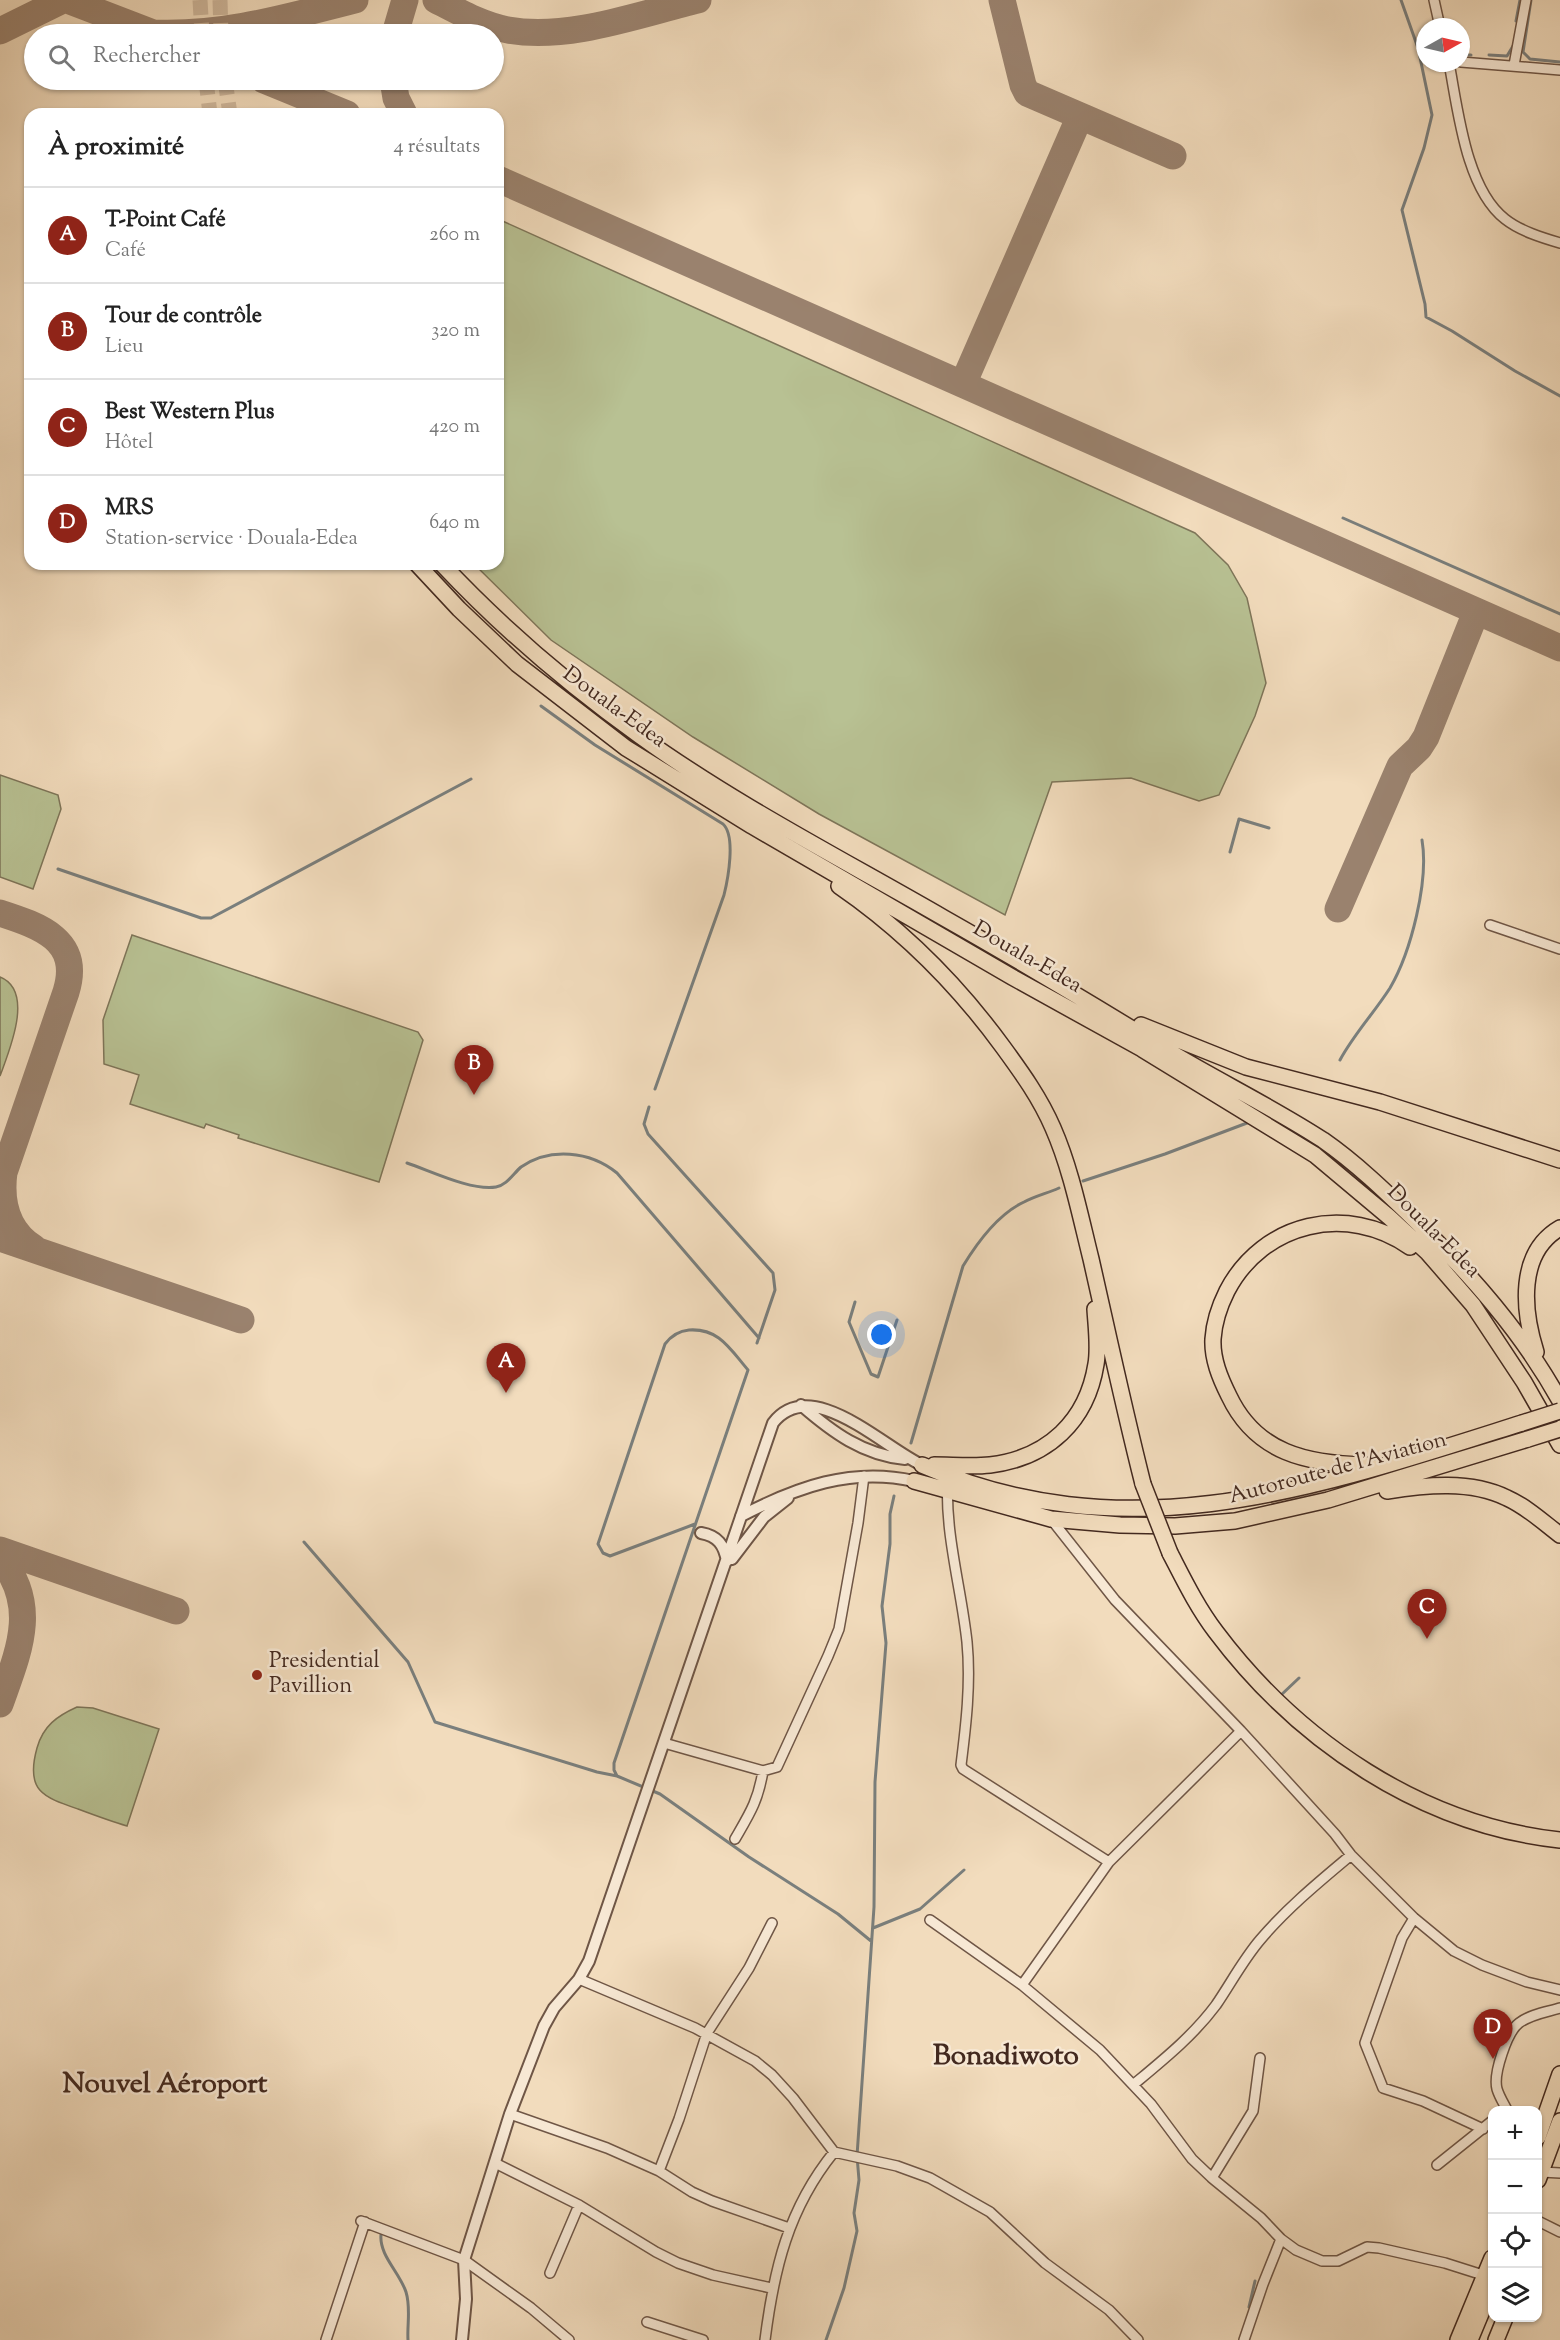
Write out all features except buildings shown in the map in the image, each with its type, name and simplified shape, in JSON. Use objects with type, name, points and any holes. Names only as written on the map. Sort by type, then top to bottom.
[{"type":"highway","name":"Douala-Edea","points":[[423,570],[459,609],[517,664],[626,748],[752,826],[1012,977],[1142,1049],[1315,1155],[1428,1253],[1473,1305],[1524,1382],[1560,1445]]},
{"type":"highway","name":"Douala-Edea","points":[[448,570],[532,652],[640,736],[764,815],[1099,1008],[1209,1075],[1301,1126],[1350,1160],[1443,1248],[1496,1306],[1540,1364],[1560,1401]]},
{"type":"highway","points":[[752,826],[873,909],[907,937],[981,1017],[1041,1102],[1054,1129],[1071,1181],[1143,1484],[1170,1553],[1192,1595],[1215,1631],[1277,1703],[1340,1754],[1377,1778],[1419,1801],[1480,1824],[1535,1837],[1560,1840]]},
{"type":"highway","points":[[1099,1008],[1246,1067],[1380,1102],[1560,1160]]},
{"type":"highway","points":[[1390,1465],[1311,1461],[1268,1443],[1245,1425],[1234,1408],[1218,1372],[1213,1339],[1221,1305],[1234,1279],[1254,1254],[1277,1238],[1310,1226],[1338,1223],[1362,1225],[1393,1235],[1426,1257],[1473,1305]]},
{"type":"highway","points":[[1540,1364],[1527,1320],[1525,1291],[1531,1266],[1538,1251],[1549,1234],[1560,1228]]},
{"type":"highway","points":[[916,1462],[990,1465],[1013,1460],[1036,1451],[1057,1438],[1077,1416],[1090,1392],[1096,1362],[1095,1276]]},
{"type":"highway","name":"Autoroute de l'Aviation","points":[[914,1481],[948,1482],[997,1490],[1052,1503],[1129,1510],[1230,1502],[1390,1465],[1560,1411]]},
{"type":"highway","name":"Autoroute de l'Aviation","points":[[916,1462],[948,1482],[1051,1519],[1120,1525],[1175,1526],[1235,1521],[1328,1500],[1560,1429]]},
{"type":"highway","points":[[1328,1500],[1423,1485],[1478,1488],[1506,1497],[1533,1514],[1560,1536]]},
{"type":"highway","points":[[1542,2126],[1560,2074]]},
{"type":"highway","points":[[1542,2171],[1558,2128]]},
{"type":"highway","points":[[1458,2340],[1488,2284]]},
{"type":"highway","points":[[1470,2340],[1488,2285]]},
{"type":"highway","points":[[1496,2340],[1503,2322]]},
{"type":"street","points":[[1434,0],[1438,18]]},
{"type":"street","points":[[1514,65],[1526,0]]},
{"type":"street","points":[[1470,63],[1560,70]]},
{"type":"street","points":[[1451,72],[1467,150],[1483,195],[1507,221],[1560,243]]},
{"type":"street","points":[[1490,925],[1560,950]]},
{"type":"street","points":[[462,2340],[466,2299],[464,2260],[510,2114],[544,2026],[554,2008],[579,1979],[589,1961],[773,1423],[785,1411],[801,1405],[826,1427],[852,1444],[882,1455],[916,1462]]},
{"type":"street","name":"Autoroute de l'Aviation","points":[[801,1405],[818,1406],[844,1418],[916,1462]]},
{"type":"street","points":[[664,1743],[763,1771],[777,1767],[839,1629],[864,1476]]},
{"type":"street","name":"Autoroute de l'Aviation","points":[[741,1516],[771,1500],[834,1479],[864,1476],[895,1477],[914,1481]]},
{"type":"street","points":[[948,1482],[954,1568],[967,1643],[968,1679],[961,1766],[1109,1862]]},
{"type":"street","points":[[725,1566],[764,1517],[802,1488]]},
{"type":"street","points":[[1051,1519],[1115,1600],[1241,1731],[1335,1834],[1351,1855],[1414,1918],[1454,1951],[1482,1965],[1527,1982],[1560,1990]]},
{"type":"street","points":[[701,1533],[714,1536],[718,1540],[725,1552],[725,1566]]},
{"type":"street","points":[[1022,1985],[1109,1862],[1241,1731]]},
{"type":"street","points":[[735,1839],[756,1802],[763,1771]]},
{"type":"street","points":[[1133,2085],[1173,2054],[1215,2006],[1260,1940],[1312,1888],[1351,1855]]},
{"type":"street","points":[[1414,1918],[1402,1938],[1365,2043],[1383,2088],[1424,2101],[1483,2129]]},
{"type":"street","points":[[930,1920],[1022,1985],[1100,2050],[1151,2104],[1192,2159],[1296,2250],[1322,2261],[1338,2261],[1368,2247],[1379,2248],[1445,2263],[1488,2282]]},
{"type":"street","points":[[659,2171],[707,2033],[758,1952],[772,1923]]},
{"type":"street","points":[[579,1979],[707,2033],[755,2061],[772,2075],[793,2098],[834,2151],[850,2157],[897,2166],[930,2178],[990,2212],[1045,2262],[1109,2310],[1138,2340]]},
{"type":"street","points":[[1504,2106],[1496,2088],[1497,2071],[1502,2053],[1517,2024],[1531,2016],[1560,2008]]},
{"type":"street","points":[[1212,2178],[1253,2111],[1260,2058]]},
{"type":"street","points":[[510,2114],[608,2148],[659,2171],[692,2192],[712,2201],[789,2228]]},
{"type":"street","points":[[1437,2165],[1488,2125]]},
{"type":"street","points":[[765,2340],[771,2288],[789,2228],[806,2192],[834,2151]]},
{"type":"street","points":[[495,2163],[579,2205],[678,2263],[714,2275],[771,2288]]},
{"type":"street","points":[[1542,2176],[1560,2174]]},
{"type":"street","points":[[550,2273],[579,2205]]},
{"type":"street","points":[[326,2340],[363,2222],[464,2260],[531,2308],[569,2340]]},
{"type":"street","points":[[1542,2223],[1560,2232]]},
{"type":"street","points":[[1244,2340],[1281,2239]]},
{"type":"street","points":[[647,2322],[703,2340]]},
{"type":"green space","points":[[504,222],[1195,533],[1228,565],[1247,598],[1266,683],[1255,716],[1219,795],[1199,801],[1131,778],[1052,782],[1005,915],[819,814],[693,737],[551,640],[480,570],[504,570]]},
{"type":"green space","points":[[0,775],[58,795],[61,809],[33,889],[0,877]]},
{"type":"green space","points":[[132,935],[418,1032],[423,1040],[379,1182],[238,1138],[239,1135],[206,1124],[204,1128],[130,1104],[139,1075],[104,1064],[103,1020]]},
{"type":"green space","points":[[0,977],[10,984],[16,995],[18,1008],[13,1037],[0,1076]]},
{"type":"green space","points":[[77,1707],[93,1708],[159,1729],[127,1826],[46,1796],[35,1783],[34,1762],[43,1734],[57,1718]]},
{"type":"waterway","points":[[1401,0],[1418,48],[1432,115],[1424,148],[1402,210],[1425,304],[1426,317],[1560,396]]},
{"type":"waterway","points":[[1516,21],[1520,0]]},
{"type":"waterway","points":[[1531,0],[1523,52],[1530,59],[1560,62]]},
{"type":"waterway","points":[[1489,55],[1507,56],[1513,46]]},
{"type":"waterway","points":[[1343,518],[1560,614]]},
{"type":"waterway","points":[[541,706],[595,745],[723,824],[727,830],[730,858],[724,895],[655,1089]]},
{"type":"waterway","points":[[58,869],[201,918],[211,918],[471,779]]},
{"type":"waterway","points":[[1230,852],[1239,819],[1269,828]]},
{"type":"waterway","points":[[1340,1060],[1351,1041],[1390,988],[1405,955],[1416,916],[1423,875],[1422,840]]},
{"type":"waterway","points":[[649,1107],[644,1124],[648,1134],[773,1273],[775,1290],[757,1343]]},
{"type":"waterway","points":[[1083,1181],[1165,1154],[1247,1123]]},
{"type":"waterway","points":[[407,1163],[451,1180],[475,1186],[496,1187],[510,1179],[521,1167],[544,1156],[570,1154],[595,1160],[617,1173],[759,1338]]},
{"type":"waterway","points":[[911,1443],[963,1266],[982,1239],[1005,1214],[1028,1200],[1059,1188]]},
{"type":"waterway","points":[[855,1302],[849,1322],[871,1374],[878,1377],[897,1320]]},
{"type":"waterway","points":[[617,1776],[614,1763],[748,1370],[716,1336],[708,1332],[689,1330],[675,1334],[665,1344],[598,1544],[603,1553],[610,1556],[695,1524]]},
{"type":"waterway","points":[[826,2340],[844,2288],[857,2231],[854,2213],[859,2180],[857,2156],[874,1907],[875,1782],[886,1643],[882,1606],[890,1544],[890,1514],[894,1496]]},
{"type":"waterway","points":[[304,1542],[408,1662],[435,1722],[597,1772],[617,1776],[660,1794],[749,1857],[838,1914],[871,1941]]},
{"type":"waterway","points":[[1280,1696],[1299,1678]]},
{"type":"waterway","points":[[873,1928],[920,1909],[964,1870]]},
{"type":"waterway","points":[[381,2235],[386,2257],[406,2292],[409,2310],[408,2340]]},
{"type":"waterway","points":[[1249,2307],[1255,2281]]},
{"type":"taxiway","points":[[0,31],[63,0]]},
{"type":"taxiway","points":[[67,0],[130,24]]},
{"type":"taxiway","points":[[256,24],[355,0]]},
{"type":"taxiway","points":[[398,24],[405,0]]},
{"type":"taxiway","points":[[436,0],[486,24]]},
{"type":"taxiway","points":[[504,29],[531,32],[579,29],[628,19],[698,0]]},
{"type":"taxiway","points":[[1002,0],[1027,93],[1173,156]]},
{"type":"taxiway","points":[[288,90],[332,108]]},
{"type":"taxiway","points":[[395,90],[401,108]]},
{"type":"taxiway","points":[[963,384],[1080,116]]},
{"type":"taxiway","points":[[504,182],[1560,648]]},
{"type":"taxiway","points":[[1338,909],[1400,766],[1419,748],[1426,737],[1476,612]]},
{"type":"taxiway","points":[[0,913],[43,930],[54,938],[63,948],[68,960],[69,974],[66,992],[0,1184]]},
{"type":"taxiway","points":[[4,1172],[3,1195],[7,1215],[17,1233],[34,1248]]},
{"type":"taxiway","points":[[0,1238],[241,1320]]},
{"type":"taxiway","points":[[0,1550],[176,1611]]},
{"type":"taxiway","points":[[0,1558],[12,1576],[19,1594],[22,1612],[22,1630],[18,1648],[0,1704]]},
{"type":"tunnel","points":[[200,0],[201,24]]},
{"type":"tunnel","points":[[220,0],[221,24]]},
{"type":"tunnel","points":[[207,90],[209,108]]},
{"type":"tunnel","points":[[226,90],[229,108]]},
{"type":"place","name":"Tour de contrôle","points":[[474,1095]]},
{"type":"place","name":"T-Point Café","points":[[506,1393]]},
{"type":"place","name":"Best Western Plus","points":[[1427,1639]]},
{"type":"place","name":"Presidential Pavillion","points":[[257,1675]]},
{"type":"place","name":"MRS","points":[[1493,2059]]},
{"type":"district","name":"Bonadiwoto","points":[[1006,2057]]},
{"type":"district","name":"Nouvel Aéroport","points":[[165,2085]]}]
